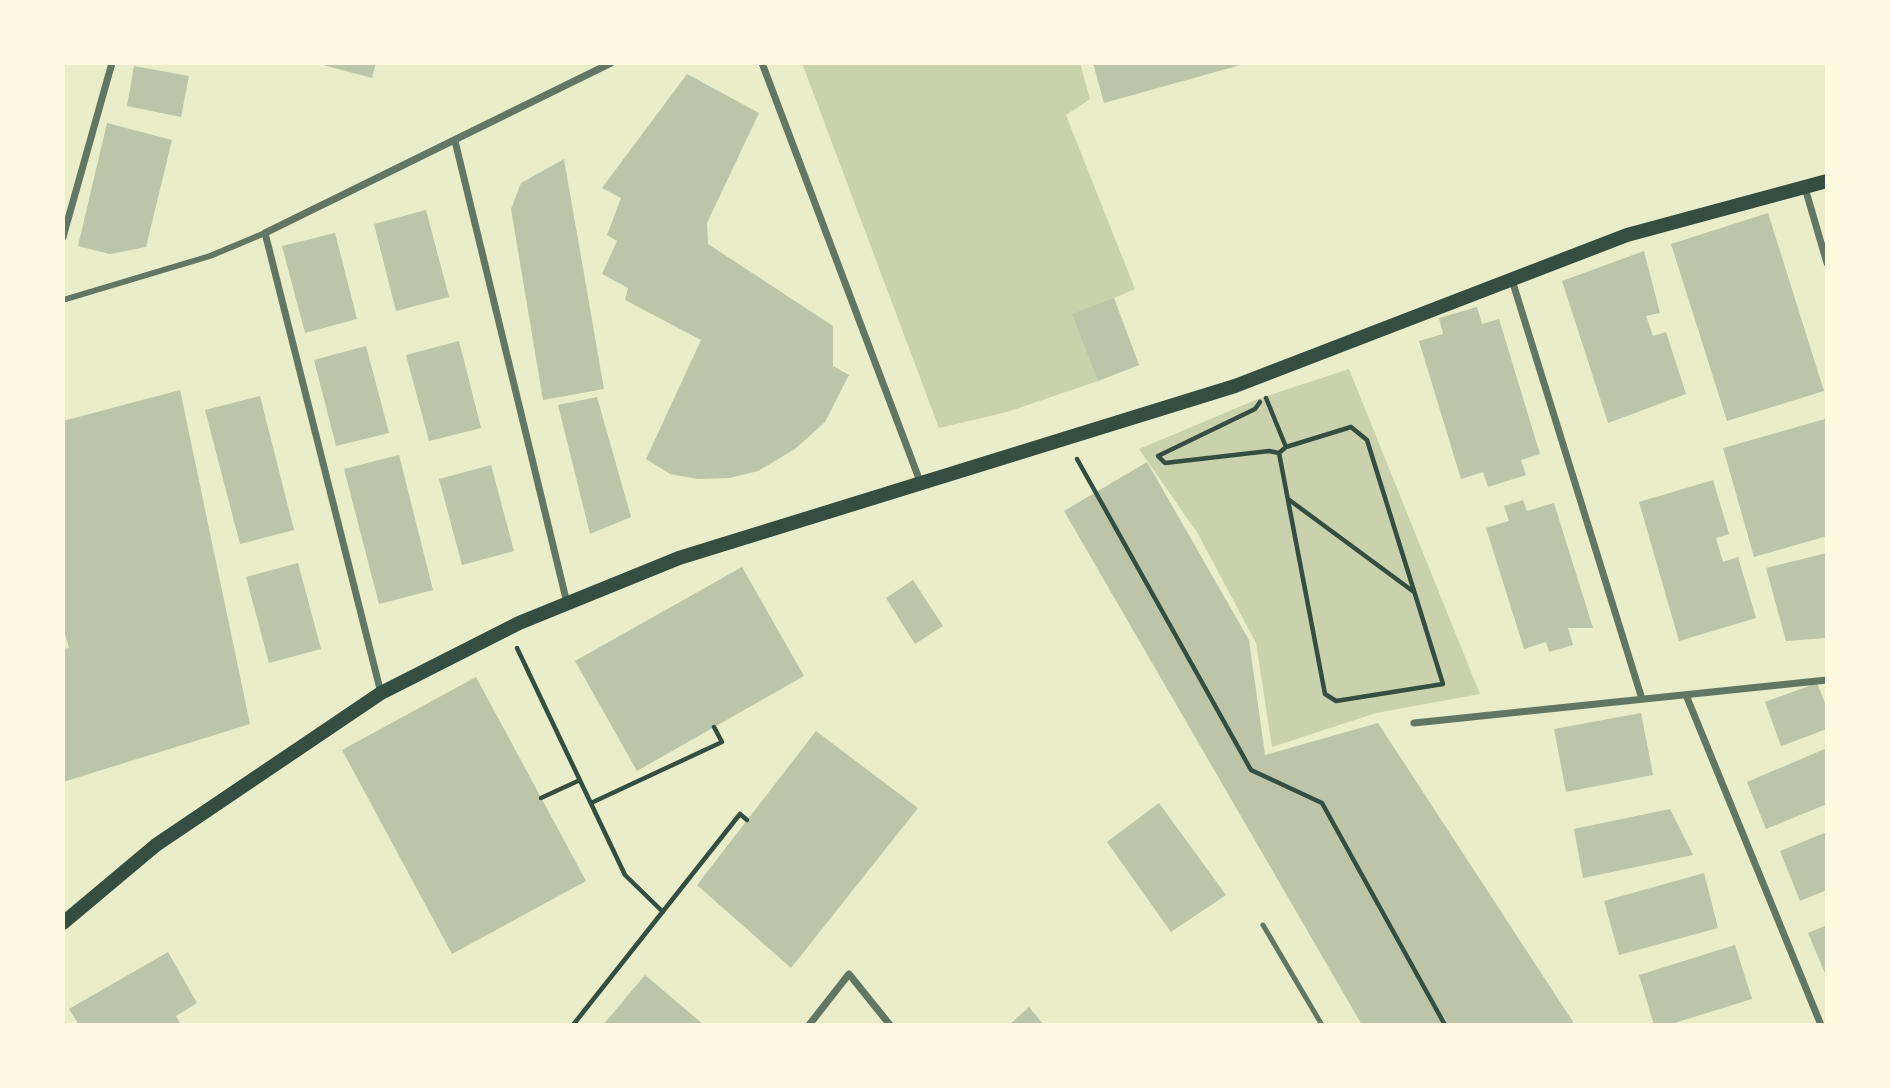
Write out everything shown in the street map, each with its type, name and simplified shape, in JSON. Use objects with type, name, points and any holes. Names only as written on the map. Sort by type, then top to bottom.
[{"type":"main road","points":[[63,923],[156,845],[382,693],[519,623],[679,558],[1235,386],[1627,235],[1827,181]]},
{"type":"street","points":[[63,237],[112,63]]},
{"type":"street","points":[[63,300],[210,256],[265,233],[611,63]]},
{"type":"street","points":[[762,63],[921,484]]},
{"type":"street","points":[[455,141],[567,604]]},
{"type":"street","points":[[1805,188],[1827,263]]},
{"type":"street","points":[[265,233],[382,693]]},
{"type":"street","points":[[1511,280],[1642,699]]},
{"type":"street","points":[[1414,723],[1827,680]]},
{"type":"street","points":[[1686,695],[1821,1025]]},
{"type":"street","points":[[809,1025],[849,974],[890,1025]]},
{"type":"lane","points":[[1263,925],[1322,1025]]},
{"type":"path","points":[[1279,453],[1269,451],[1164,463],[1158,456],[1255,409],[1265,396],[1286,447]]},
{"type":"path","points":[[1351,427],[1367,440],[1443,684],[1335,701],[1325,694],[1279,453],[1286,447],[1351,427]]},
{"type":"path","points":[[1066,439],[1251,769],[1322,803],[1445,1025]]},
{"type":"path","points":[[1288,498],[1414,592]]},
{"type":"path","points":[[522,659],[625,875],[663,912]]},
{"type":"path","points":[[591,803],[722,742],[714,727]]},
{"type":"path","points":[[541,798],[580,780]]},
{"type":"path","points":[[573,1025],[740,814],[747,820]]},
{"type":"green space","points":[[802,63],[1080,63],[1090,99],[1066,115],[1135,289],[1114,298],[1098,381],[1007,412],[939,428]]},
{"type":"green space","points":[[1349,369],[1480,694],[1376,713],[1272,747],[1256,643],[1198,534],[1139,449],[1258,399]]},
{"type":"building","points":[[316,63],[376,63],[372,78]]},
{"type":"building","points":[[1093,63],[1244,63],[1244,64],[1104,103]]},
{"type":"building","points":[[134,66],[189,76],[181,117],[127,106]]},
{"type":"building","points":[[687,74],[759,113],[707,223],[708,244],[833,326],[833,366],[849,375],[825,422],[795,449],[758,471],[729,478],[698,479],[670,474],[646,459],[701,340],[625,300],[628,288],[602,274],[617,241],[607,235],[621,198],[602,188]]},
{"type":"building","points":[[107,123],[172,140],[146,247],[110,254],[78,246]]},
{"type":"building","points":[[564,159],[604,389],[543,400],[511,209],[521,183]]},
{"type":"building","points":[[426,210],[449,297],[396,311],[374,224]]},
{"type":"building","points":[[1768,213],[1824,391],[1727,421],[1671,244]]},
{"type":"building","points":[[335,233],[357,319],[305,333],[282,246]]},
{"type":"building","points":[[1644,251],[1660,313],[1646,316],[1653,336],[1666,332],[1686,394],[1608,423],[1562,281]]},
{"type":"building","points":[[1114,298],[1139,365],[1098,381],[1072,314]]},
{"type":"building","points":[[1477,307],[1482,324],[1499,319],[1540,454],[1521,460],[1526,475],[1488,487],[1483,472],[1461,479],[1419,341],[1443,334],[1439,318]]},
{"type":"building","points":[[459,341],[481,428],[429,441],[406,355]]},
{"type":"building","points":[[366,346],[389,433],[336,446],[314,360]]},
{"type":"building","points":[[180,390],[250,724],[63,782],[63,649],[69,648],[63,627],[63,421]]},
{"type":"building","points":[[260,396],[294,530],[240,544],[205,410]]},
{"type":"building","points":[[597,397],[631,517],[590,534],[558,405]]},
{"type":"building","points":[[1825,419],[1827,536],[1754,557],[1723,448]]},
{"type":"building","points":[[399,455],[433,590],[379,604],[344,469]]},
{"type":"building","points":[[1147,462],[1249,640],[1265,755],[1378,723],[1575,1025],[1362,1025],[1064,511]]},
{"type":"building","points":[[491,465],[514,551],[462,565],[439,479]]},
{"type":"building","points":[[1713,480],[1729,534],[1716,538],[1723,562],[1738,557],[1756,618],[1679,641],[1639,502]]},
{"type":"building","points":[[1523,500],[1527,511],[1554,503],[1593,628],[1568,628],[1573,645],[1549,652],[1546,642],[1524,649],[1486,528],[1509,521],[1504,506]]},
{"type":"building","points":[[1827,553],[1827,638],[1786,641],[1766,568]]},
{"type":"building","points":[[298,563],[321,649],[269,663],[246,577]]},
{"type":"building","points":[[742,567],[804,676],[637,771],[575,661]]},
{"type":"building","points":[[913,580],[943,626],[915,644],[886,598]]},
{"type":"building","points":[[476,677],[586,881],[452,954],[342,750]]},
{"type":"building","points":[[1817,683],[1827,708],[1827,729],[1781,746],[1765,702]]},
{"type":"building","points":[[1641,713],[1653,775],[1566,792],[1554,729]]},
{"type":"building","points":[[816,731],[918,808],[791,968],[697,885]]},
{"type":"building","points":[[1827,748],[1827,804],[1766,829],[1747,782]]},
{"type":"building","points":[[1159,803],[1226,895],[1171,932],[1107,842]]},
{"type":"building","points":[[1670,809],[1693,855],[1583,878],[1574,829]]},
{"type":"building","points":[[1827,832],[1827,890],[1800,901],[1780,851]]},
{"type":"building","points":[[1704,873],[1718,928],[1619,955],[1604,901]]},
{"type":"building","points":[[1827,925],[1827,978],[1808,933]]},
{"type":"building","points":[[1735,945],[1752,999],[1668,1025],[1654,1025],[1639,975]]},
{"type":"building","points":[[168,952],[197,1003],[176,1016],[181,1025],[79,1025],[69,1009]]},
{"type":"building","points":[[645,975],[704,1025],[603,1025]]},
{"type":"building","points":[[1029,1007],[1044,1025],[1009,1025]]}]
